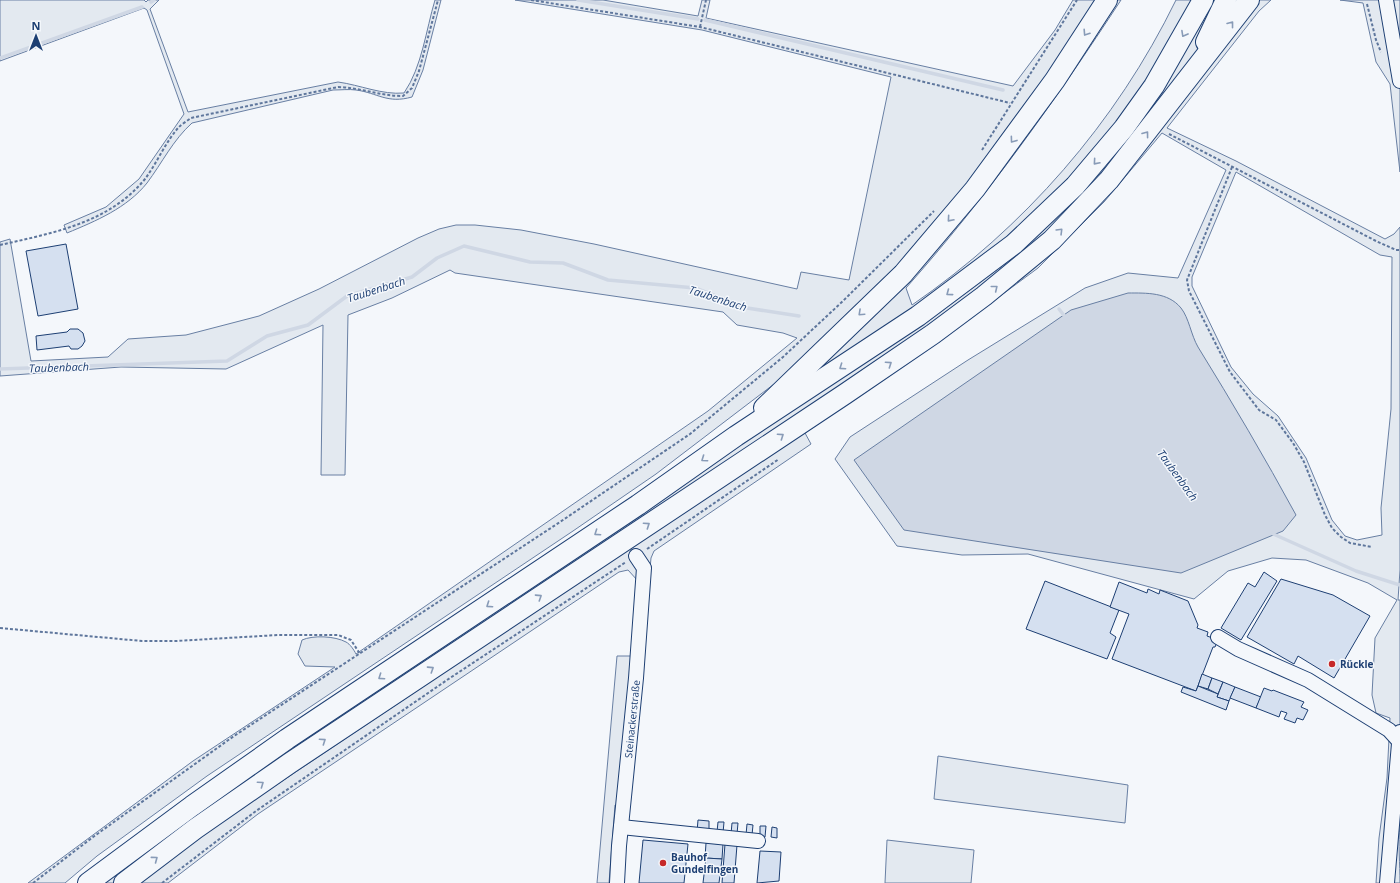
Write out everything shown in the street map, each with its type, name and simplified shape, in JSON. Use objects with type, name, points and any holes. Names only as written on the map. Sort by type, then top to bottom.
[{"type":"highway","points":[[736,436],[903,274],[976,189],[1055,80],[1107,0]]},
{"type":"highway","points":[[88,883],[192,806],[287,740],[632,510],[736,436],[918,316],[1028,232],[1075,186],[1124,128],[1154,86],[1203,0]]},
{"type":"highway","points":[[1189,77],[1226,0]]},
{"type":"highway","points":[[124,883],[195,829],[290,763],[845,394],[933,334],[984,296],[1047,244],[1104,186],[1138,145],[1249,0]]},
{"type":"street","points":[[1386,0],[1400,81]]},
{"type":"street","name":"Steinackerstraße","points":[[617,883],[636,678],[644,568],[636,556]]},
{"type":"street","points":[[1218,637],[1238,649],[1308,680],[1389,730],[1400,735],[1387,883]]},
{"type":"street","points":[[621,827],[758,841]]},
{"type":"path","points":[[0,245],[66,229],[107,212],[144,180],[179,128],[191,118],[338,88],[357,88],[388,96],[403,96],[412,88],[419,71],[438,0]]},
{"type":"path","points":[[531,0],[700,27],[1011,104]]},
{"type":"path","points":[[700,27],[706,0]]},
{"type":"path","points":[[978,156],[1040,60],[1076,0]]},
{"type":"path","points":[[1169,134],[1376,241],[1396,250],[1400,250]]},
{"type":"path","points":[[1232,167],[1186,280],[1189,291],[1230,372],[1259,410],[1276,420],[1304,462],[1325,515],[1332,528],[1340,537],[1350,543],[1372,547]]},
{"type":"path","points":[[33,883],[93,837],[234,736],[560,522],[690,434],[783,357],[843,301],[934,210]]},
{"type":"path","points":[[162,883],[256,811],[450,678],[620,565],[636,556],[780,458]]},
{"type":"path","points":[[0,628],[142,641],[176,641],[278,635],[338,635],[351,640],[360,654]]},
{"type":"shaded area","points":[[0,0],[144,0],[146,2],[148,0],[159,0],[150,9],[188,112],[338,82],[388,93],[404,93],[415,72],[423,48],[435,0],[441,0],[423,70],[412,97],[403,99],[389,99],[364,91],[333,90],[192,123],[173,144],[147,183],[130,200],[121,207],[89,224],[67,233],[64,225],[106,207],[139,179],[184,114],[147,10],[144,8],[0,61]]},
{"type":"shaded area","points":[[515,0],[603,0],[698,16],[702,0],[710,0],[706,18],[1013,86],[1055,30],[1073,0],[1121,0],[1071,75],[1019,148],[936,254],[906,288],[912,305],[953,275],[992,242],[1029,207],[1064,170],[1096,130],[1125,89],[1152,45],[1176,0],[1271,0],[1259,11],[1167,128],[1236,161],[1385,239],[1394,234],[1400,227],[1400,570],[1398,600],[1400,600],[1400,883],[1376,883],[1379,838],[1387,778],[1390,718],[1376,713],[1372,695],[1375,638],[1397,600],[1368,583],[1306,560],[1272,558],[1228,571],[1194,599],[1028,554],[962,555],[897,546],[835,459],[850,437],[968,360],[1085,288],[1128,273],[1178,278],[1226,170],[1162,133],[1104,202],[1038,268],[961,325],[805,433],[811,444],[654,551],[651,558],[628,806],[615,805],[609,883],[597,883],[617,656],[631,656],[638,581],[628,570],[619,572],[258,814],[168,883],[137,883],[239,810],[442,674],[989,285],[114,883],[97,883],[794,392],[782,378],[656,474],[207,776],[97,856],[65,883],[28,883],[193,761],[335,667],[305,666],[298,654],[302,640],[312,637],[336,638],[352,647],[356,654],[708,411],[797,338],[783,333],[737,325],[723,312],[455,273],[450,270],[392,298],[348,315],[345,475],[321,475],[323,325],[226,369],[121,367],[0,376],[0,242],[10,239],[31,361],[108,357],[128,339],[186,335],[259,316],[319,289],[418,238],[439,229],[456,225],[475,225],[521,230],[594,244],[797,289],[801,272],[849,280],[891,77],[702,30]],"holes":[[[1236,172],[1380,255],[1392,257],[1391,409],[1381,508],[1382,535],[1357,540],[1345,536],[1332,520],[1306,458],[1278,416],[1253,394],[1231,367],[1192,286],[1192,277]]]},
{"type":"shaded area","points":[[1340,0],[1400,0],[1400,172],[1390,84],[1376,62],[1363,3]]},
{"type":"shaded area","points":[[938,756],[1128,785],[1125,823],[934,799]]},
{"type":"shaded area","points":[[887,840],[974,850],[971,883],[885,883]]},
{"type":"water","points":[[1128,293],[1156,294],[1163,296],[1176,303],[1184,312],[1198,347],[1248,430],[1296,515],[1283,531],[1181,573],[904,530],[854,460],[1071,310]]},
{"type":"building","points":[[66,244],[78,309],[38,316],[26,251]]},
{"type":"building","points":[[70,329],[78,329],[83,333],[85,341],[78,349],[71,349],[69,346],[37,350],[36,336],[67,332]]},
{"type":"building","points":[[1264,572],[1277,581],[1241,640],[1221,628],[1248,583],[1255,587]]},
{"type":"building","points":[[1281,579],[1333,595],[1370,616],[1334,678],[1298,656],[1294,664],[1247,637]]},
{"type":"building","points":[[1045,581],[1119,610],[1110,633],[1116,637],[1107,659],[1026,629]]},
{"type":"building","points":[[1119,582],[1147,593],[1148,589],[1159,594],[1160,590],[1188,601],[1198,625],[1197,628],[1208,632],[1207,636],[1218,640],[1215,647],[1213,647],[1196,691],[1112,659],[1129,614],[1110,607]]},
{"type":"building","points":[[1202,674],[1212,678],[1208,689],[1198,686]]},
{"type":"building","points":[[1212,678],[1223,682],[1218,694],[1208,689]]},
{"type":"building","points":[[1223,682],[1235,687],[1229,701],[1217,697]]},
{"type":"building","points":[[1198,686],[1218,694],[1217,697],[1229,701],[1226,710],[1181,692],[1183,687],[1196,691]]},
{"type":"building","points":[[1235,687],[1261,697],[1256,708],[1230,698]]},
{"type":"building","points":[[1264,688],[1304,702],[1301,707],[1308,710],[1303,720],[1297,718],[1295,723],[1284,719],[1287,713],[1281,711],[1279,717],[1256,708]]},
{"type":"building","points":[[698,820],[709,821],[709,832],[697,832]]},
{"type":"building","points":[[718,822],[724,822],[723,833],[717,832]]},
{"type":"building","points":[[732,823],[738,823],[737,834],[731,834]]},
{"type":"building","points":[[747,824],[753,825],[752,835],[746,835]]},
{"type":"building","points":[[760,826],[766,826],[765,837],[760,836]]},
{"type":"building","points":[[772,827],[777,828],[777,838],[771,837]]},
{"type":"building","name":"Bauhof Gundelfingen","points":[[643,840],[688,844],[684,883],[639,883]]},
{"type":"building","points":[[706,843],[723,844],[722,859],[705,858]]},
{"type":"building","points":[[725,844],[737,845],[734,883],[722,883]]},
{"type":"building","points":[[760,851],[781,852],[779,881],[757,883]]},
{"type":"building","points":[[706,858],[722,859],[719,883],[703,883]]},
{"type":"waterway","points":[[578,0],[698,19]]},
{"type":"waterway","points":[[0,58],[142,7]]},
{"type":"waterway","points":[[705,20],[1003,90]]},
{"type":"waterway","name":"Taubenbach","points":[[0,369],[227,361],[267,336],[308,325],[347,296],[412,277],[437,258],[464,246],[530,262],[563,263],[608,280],[695,288],[747,308],[799,316]]},
{"type":"waterway","name":"Taubenbach","points":[[1059,309],[1066,318]]},
{"type":"waterway","name":"Taubenbach","points":[[1271,533],[1356,571],[1400,585]]},
{"type":"place","name":"Rückle","points":[[1332,664]]},
{"type":"place","name":"Bauhof Gundelfingen","points":[[663,863]]}]
